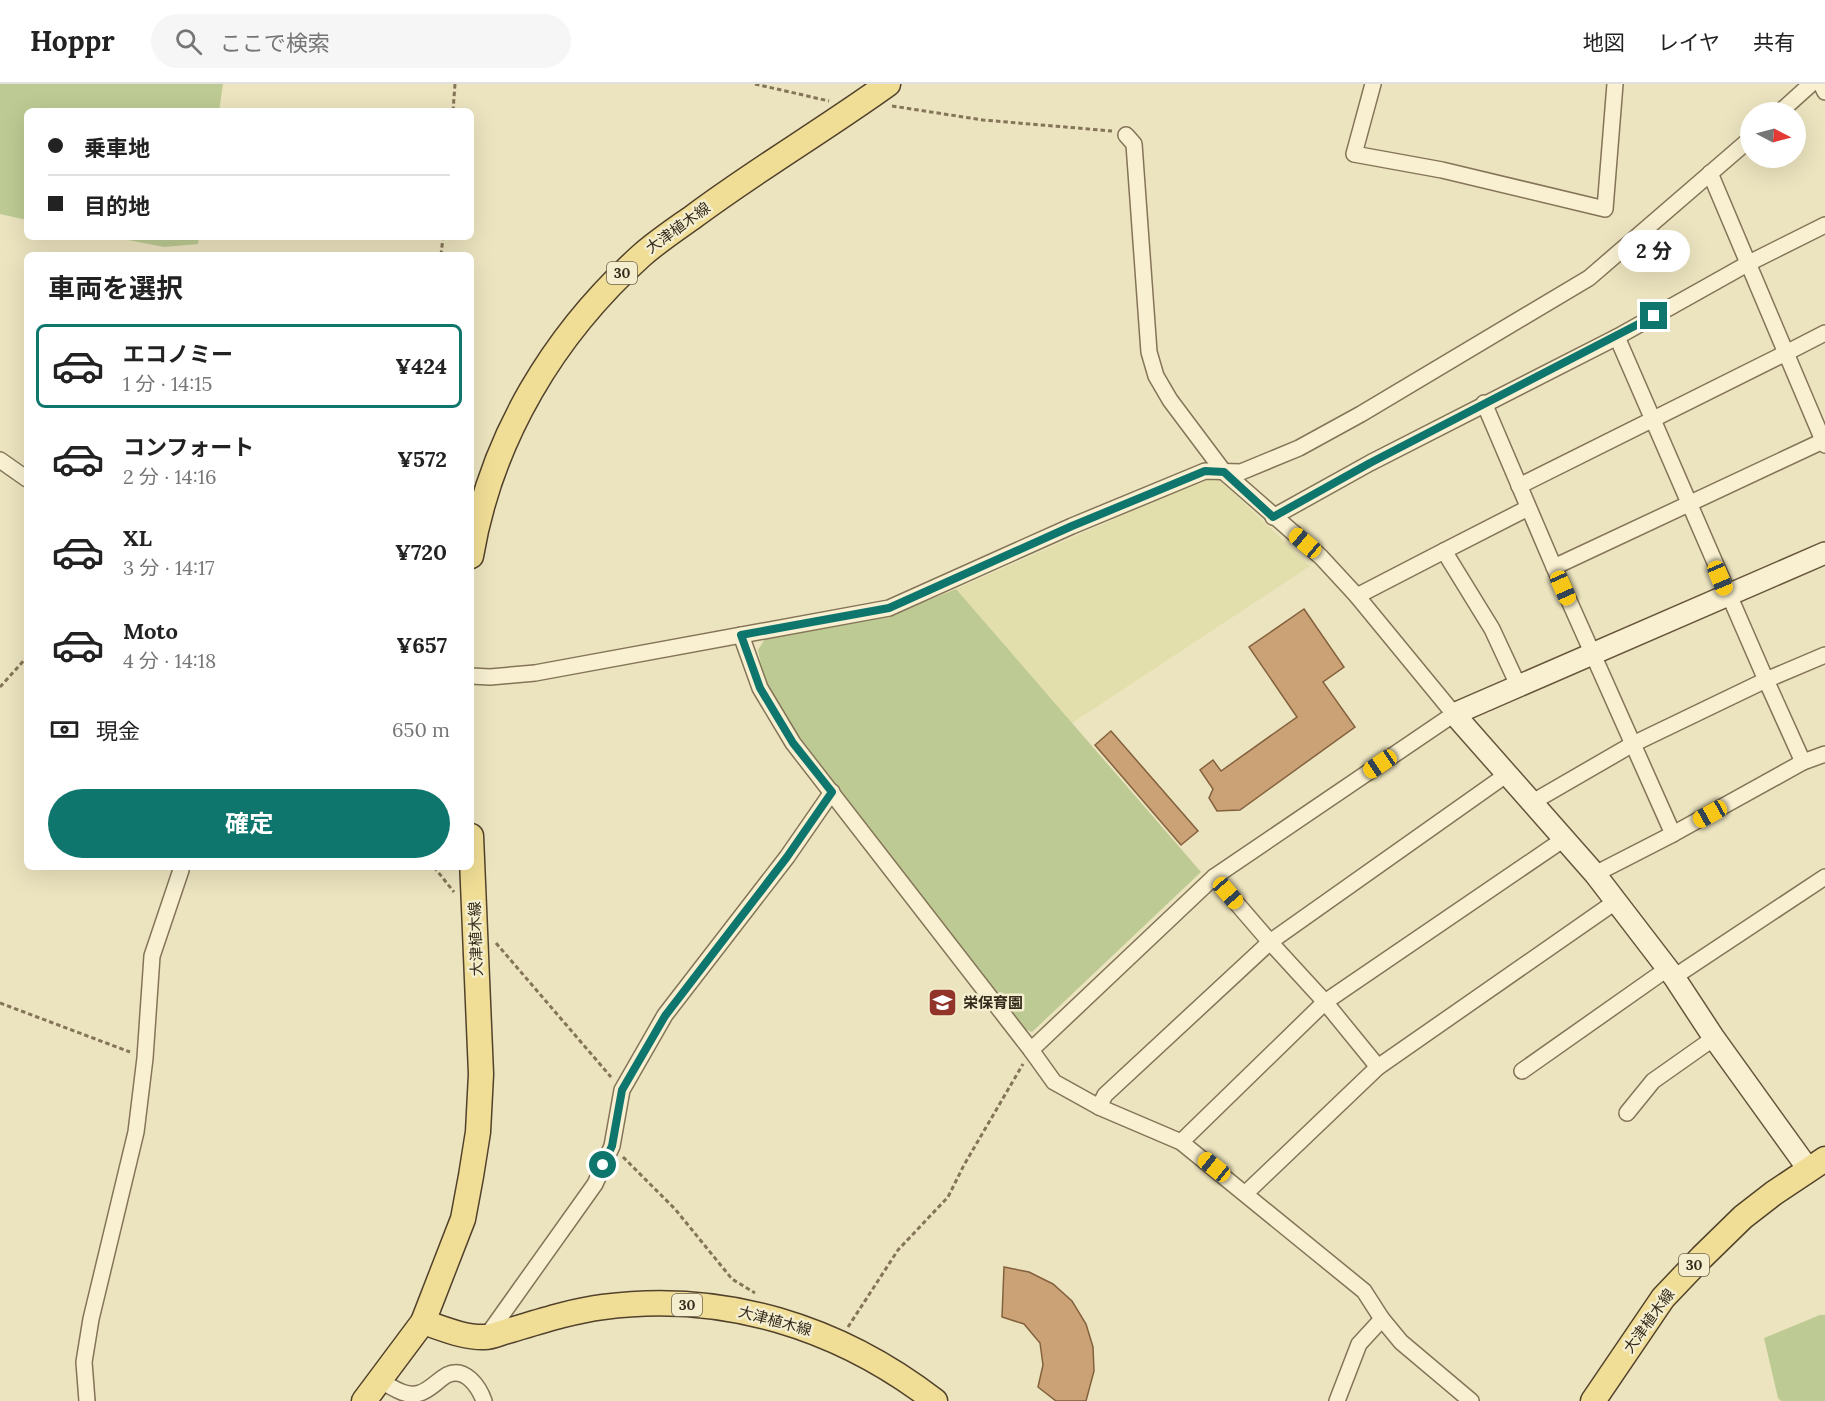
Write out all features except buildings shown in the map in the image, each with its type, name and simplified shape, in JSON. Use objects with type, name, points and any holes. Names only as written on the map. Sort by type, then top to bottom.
[{"type":"main road","name":"大津植木線","points":[[474,542],[494,468],[515,418],[545,366],[588,309],[644,253],[722,196],[880,89]]},
{"type":"main road","name":"大津植木線","points":[[364,1401],[423,1322],[463,1219],[478,1132],[481,1074],[473,870]]},
{"type":"main road","name":"大津植木線","points":[[1593,1401],[1663,1298],[1743,1217],[1774,1192],[1817,1165]]},
{"type":"main road","name":"大津植木線","points":[[423,1322],[458,1334],[486,1337],[602,1307],[648,1304],[704,1305],[757,1313],[837,1341],[908,1381],[935,1401]]},
{"type":"street","points":[[1373,84],[1354,154],[1442,170],[1605,209],[1615,84]]},
{"type":"street","points":[[1791,102],[1810,84]]},
{"type":"street","points":[[1821,84],[1825,92]]},
{"type":"street","points":[[1126,135],[1134,144],[1149,352],[1154,368],[1170,400],[1224,472],[1321,557],[1357,596],[1506,775],[1594,874],[1670,973],[1714,1038],[1817,1165]]},
{"type":"street","points":[[474,676],[535,673],[889,608],[1072,526],[1205,471],[1241,472],[1299,448],[1361,414],[1589,278],[1740,148]]},
{"type":"street","points":[[1554,567],[1824,442],[1710,173]]},
{"type":"street","points":[[1273,517],[1484,403],[1617,337],[1749,263],[1825,225]]},
{"type":"street","points":[[1519,486],[1825,333]]},
{"type":"street","points":[[1617,337],[1728,596],[1803,762]]},
{"type":"street","points":[[1484,403],[1528,508],[1673,834]]},
{"type":"street","points":[[0,460],[24,477]]},
{"type":"street","points":[[1357,596],[1528,508]]},
{"type":"street","points":[[1444,551],[1492,629],[1518,685]]},
{"type":"street","points":[[1031,1050],[1214,877],[1454,714],[1825,553]]},
{"type":"street","points":[[741,635],[760,688],[793,743],[1054,1082],[1099,1107],[1181,1142],[1364,1290],[1382,1319],[1401,1342],[1471,1401]]},
{"type":"street","points":[[1531,803],[1633,744],[1766,680],[1825,655]]},
{"type":"street","points":[[1594,874],[1673,834],[1803,762],[1824,756]]},
{"type":"street","points":[[1099,1107],[1105,1095],[1270,942],[1506,775]]},
{"type":"street","points":[[486,1337],[595,1184],[612,1146],[622,1090],[665,1016],[787,857],[832,792]]},
{"type":"street","points":[[1181,1142],[1325,1002],[1564,839]]},
{"type":"street","points":[[87,1401],[84,1362],[91,1319],[136,1132],[145,1058],[153,956],[181,870]]},
{"type":"street","points":[[1522,1071],[1670,973],[1825,876]]},
{"type":"street","points":[[1214,877],[1325,1002],[1378,1067]]},
{"type":"street","points":[[1246,1193],[1378,1067],[1615,902]]},
{"type":"street","points":[[1627,1113],[1653,1081],[1714,1038]]},
{"type":"street","points":[[1337,1401],[1359,1344],[1382,1319]]},
{"type":"street","points":[[381,1381],[403,1394],[419,1394],[450,1373],[466,1375],[479,1387],[484,1401]]},
{"type":"path","points":[[453,108],[455,84]]},
{"type":"path","points":[[754,84],[830,101],[840,116]]},
{"type":"path","points":[[880,89],[887,105],[983,120],[1117,132],[1126,135]]},
{"type":"path","points":[[0,687],[24,660]]},
{"type":"path","points":[[436,870],[454,893]]},
{"type":"path","points":[[475,919],[622,1090]]},
{"type":"path","points":[[0,1003],[145,1058]]},
{"type":"path","points":[[837,1341],[898,1250],[948,1197],[964,1165],[1031,1050]]},
{"type":"path","points":[[612,1146],[675,1209],[732,1279],[761,1296]]},
{"type":"shaded area","points":[[1204,479],[1220,480],[1310,566],[1072,723],[956,589]]},
{"type":"green space","points":[[0,84],[223,84],[219,108],[24,108],[24,219],[0,214]]},
{"type":"green space","points":[[128,240],[199,240],[198,244],[164,247]]},
{"type":"green space","points":[[956,589],[1201,872],[1032,1032],[1024,1029],[799,736],[765,685],[758,650],[766,637],[890,616]]},
{"type":"green space","points":[[1825,1315],[1825,1401],[1781,1401],[1778,1398],[1764,1338]]},
{"type":"place","name":"栄保育園","points":[[942,1003]]},
{"type":"route","points":[[603,1165],[612,1146],[622,1090],[665,1016],[787,857],[832,792],[793,743],[760,688],[741,635],[889,608],[1072,526],[1205,471],[1224,472],[1273,517],[1370,463],[1654,316]]}]
